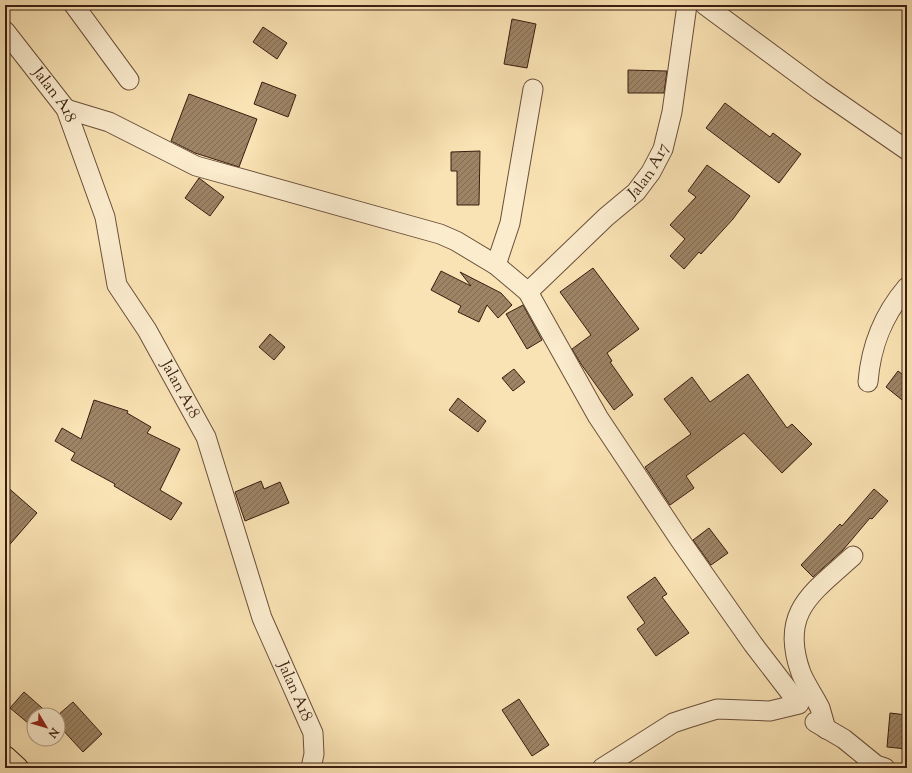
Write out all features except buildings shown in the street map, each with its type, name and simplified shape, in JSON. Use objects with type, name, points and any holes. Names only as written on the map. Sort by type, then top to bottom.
[{"type":"highway","points":[[5,757],[18,768]]},
{"type":"street","points":[[74,5],[129,80]]},
{"type":"street","name":"Jalan A17","points":[[528,292],[606,217],[636,192],[651,172],[663,149],[672,112],[687,5]]},
{"type":"street","points":[[705,5],[820,90],[907,150]]},
{"type":"street","name":"Jalan A18","points":[[5,31],[66,109],[105,217],[118,285],[147,330],[206,437],[262,618],[313,733],[314,754],[311,768]]},
{"type":"street","points":[[496,265],[510,223],[532,89]]},
{"type":"street","points":[[66,109],[109,122],[196,166],[440,234],[456,241],[496,265],[528,292],[598,417],[680,540],[753,644],[808,715],[844,739],[875,765]]},
{"type":"street","points":[[868,382],[870,362],[878,332],[887,313],[907,287]]},
{"type":"street","points":[[826,728],[820,708],[802,674],[794,648],[794,627],[804,602],[853,556]]},
{"type":"street","points":[[602,768],[673,723],[688,718],[717,709],[770,711],[799,704]]}]
